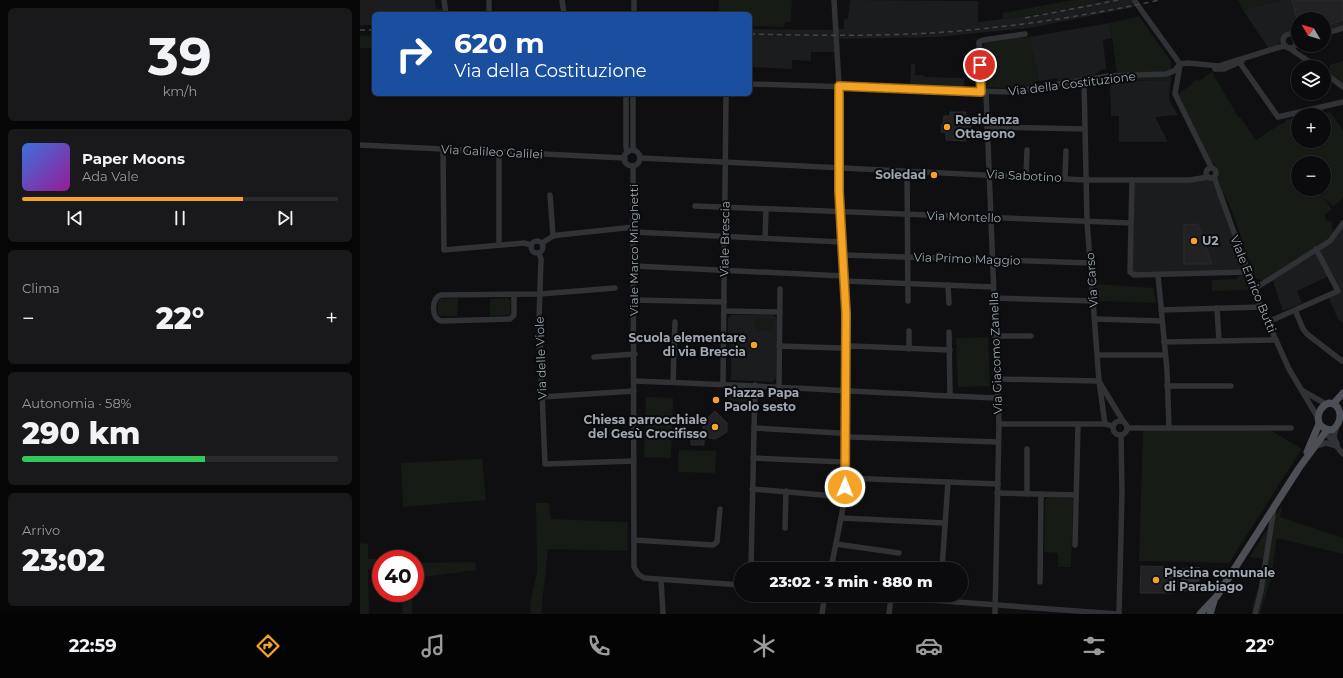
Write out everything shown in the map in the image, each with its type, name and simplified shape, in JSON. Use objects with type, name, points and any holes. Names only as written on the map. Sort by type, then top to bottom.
[{"type":"main road","points":[[1200,614],[1216,596],[1299,468],[1327,430],[1332,430],[1336,427],[1341,419],[1339,404],[1343,393]]},
{"type":"main road","points":[[1299,468],[1319,421],[1322,408],[1326,404],[1339,404]]},
{"type":"main road","points":[[1319,421],[1327,430]]},
{"type":"main road","points":[[1210,614],[1216,596]]},
{"type":"street","points":[[444,0],[446,12]]},
{"type":"street","points":[[489,0],[489,12]]},
{"type":"street","points":[[562,0],[564,12]]},
{"type":"street","points":[[634,0],[634,12]]},
{"type":"street","points":[[830,0],[834,3],[839,86],[840,212],[846,347],[844,496],[832,562]]},
{"type":"street","points":[[1134,0],[1180,64],[1175,94],[1211,167],[1206,171],[1211,177]]},
{"type":"street","points":[[1331,32],[1343,28]]},
{"type":"street","name":"Via Giacomo Zanella","points":[[995,614],[998,398],[987,127],[979,42],[983,40],[1025,34]]},
{"type":"street","points":[[1270,50],[1288,34],[1291,35]]},
{"type":"street","points":[[1283,40],[1287,47],[1307,60]]},
{"type":"street","points":[[1180,64],[1188,63],[1207,65],[1220,69],[1230,67],[1239,61],[1270,50],[1291,47]]},
{"type":"street","points":[[1239,61],[1278,117],[1343,102]]},
{"type":"street","name":"Via della Costituzione","points":[[752,84],[1010,92],[1112,76],[1166,74],[1174,71],[1180,64]]},
{"type":"street","points":[[1331,78],[1343,87]]},
{"type":"street","name":"Via Carso","points":[[1084,80],[1087,221],[1099,381],[1105,424]]},
{"type":"street","points":[[626,96],[626,148],[639,154],[640,158]]},
{"type":"street","points":[[633,96],[631,151],[625,158],[626,163],[633,166],[637,164],[640,158]]},
{"type":"street","name":"Viale Brescia","points":[[723,384],[726,96]]},
{"type":"street","points":[[987,127],[1085,129]]},
{"type":"street","name":"Via Galileo Galilei","points":[[360,145],[625,158]]},
{"type":"street","points":[[443,150],[444,250],[524,243],[531,245],[537,241],[542,243]]},
{"type":"street","points":[[1026,150],[1026,176]]},
{"type":"street","points":[[1065,178],[1066,151]]},
{"type":"street","points":[[499,152],[499,245]]},
{"type":"street","points":[[640,158],[839,167]]},
{"type":"street","name":"Viale Marco Minghetti","points":[[633,166],[635,354],[634,567],[638,574],[644,578],[661,580]]},
{"type":"street","name":"Via Sabotino","points":[[839,167],[1086,180],[1190,180],[1211,177]]},
{"type":"street","name":"Viale Enrico Butti","points":[[1211,167],[1216,170],[1216,174],[1211,177],[1260,307],[1289,369],[1319,421]]},
{"type":"street","points":[[907,170],[908,301]]},
{"type":"street","points":[[1132,180],[1130,272],[1134,275],[1247,272]]},
{"type":"street","points":[[550,195],[552,236]]},
{"type":"street","name":"Via Montello","points":[[695,206],[1131,223]]},
{"type":"street","points":[[765,238],[766,209]]},
{"type":"street","points":[[1254,289],[1330,241],[1343,223]]},
{"type":"street","points":[[542,243],[552,236],[634,229],[725,236],[842,242]]},
{"type":"street","points":[[531,245],[533,252],[539,253],[543,249],[542,243]]},
{"type":"street","points":[[1268,322],[1340,290],[1316,250]]},
{"type":"street","name":"Via delle Viole","points":[[539,253],[545,464],[634,461]]},
{"type":"street","name":"Via Primo Maggio","points":[[843,255],[1091,263]]},
{"type":"street","points":[[634,266],[725,270],[908,284],[993,287]]},
{"type":"street","points":[[1158,275],[1165,355],[1169,428]]},
{"type":"street","points":[[948,286],[948,303]]},
{"type":"street","points":[[514,295],[514,315],[510,319],[441,321],[437,320],[435,316],[435,300],[439,296],[540,294],[615,288]]},
{"type":"street","points":[[779,387],[780,289]]},
{"type":"street","points":[[994,298],[1094,301]]},
{"type":"street","points":[[634,300],[724,302]]},
{"type":"street","points":[[1161,310],[1260,307]]},
{"type":"street","points":[[1217,308],[1219,341]]},
{"type":"street","points":[[1295,310],[1303,329],[1307,334],[1342,361],[1343,360]]},
{"type":"street","points":[[724,311],[780,312]]},
{"type":"street","points":[[1095,319],[1162,321]]},
{"type":"street","points":[[673,382],[675,322]]},
{"type":"street","points":[[909,331],[909,349]]},
{"type":"street","points":[[949,332],[950,396]]},
{"type":"street","points":[[995,336],[1031,336]]},
{"type":"street","points":[[1164,342],[1276,340]]},
{"type":"street","points":[[780,346],[950,350]]},
{"type":"street","points":[[594,357],[635,354]]},
{"type":"street","points":[[1098,355],[1165,355]]},
{"type":"street","points":[[997,379],[1099,381]]},
{"type":"street","points":[[634,381],[755,385],[846,392],[998,398]]},
{"type":"street","name":"Via Carso","points":[[1099,381],[1124,421]]},
{"type":"street","points":[[750,562],[755,385]]},
{"type":"street","points":[[1167,386],[1231,386]]},
{"type":"street","points":[[1299,388],[1326,404]]},
{"type":"street","points":[[542,398],[634,390]]},
{"type":"street","points":[[1121,435],[1114,433],[1113,426],[1117,421],[1124,421],[1127,428]]},
{"type":"street","points":[[998,424],[1105,424],[1113,426]]},
{"type":"street","points":[[1075,545],[1078,424]]},
{"type":"street","points":[[1336,427],[1334,437],[1343,454]]},
{"type":"street","points":[[754,428],[839,433],[851,437],[998,442]]},
{"type":"street","points":[[1127,428],[1291,428]]},
{"type":"street","points":[[968,602],[1118,614],[1122,492],[1121,435],[1127,428]]},
{"type":"street","points":[[1327,430],[1329,437],[1338,446]]},
{"type":"street","points":[[1316,446],[1326,443],[1338,446]]},
{"type":"street","points":[[1026,494],[1028,450]]},
{"type":"street","points":[[753,458],[845,462]]},
{"type":"street","points":[[845,478],[998,484]]},
{"type":"street","points":[[942,562],[948,482]]},
{"type":"street","points":[[752,489],[844,496]]},
{"type":"street","points":[[785,528],[786,492]]},
{"type":"street","points":[[997,493],[1076,495]]},
{"type":"street","points":[[1040,582],[1041,494]]},
{"type":"street","points":[[1255,614],[1261,592],[1274,507]]},
{"type":"street","points":[[634,540],[713,545],[717,542],[720,509]]},
{"type":"street","points":[[841,518],[945,523]]},
{"type":"street","points":[[836,544],[899,553]]},
{"type":"street","points":[[663,614],[661,580],[734,585]]},
{"type":"street","points":[[822,614],[824,602]]},
{"type":"street","points":[[889,614],[890,602]]},
{"type":"shaded area","points":[[360,0],[435,0],[436,9],[442,9],[442,12],[372,12],[372,25],[360,25]]},
{"type":"shaded area","points":[[719,0],[792,0],[791,22],[785,22],[784,27],[752,26],[752,12],[719,12]]},
{"type":"shaded area","points":[[850,0],[978,1],[978,22],[1042,14],[1106,0],[1130,0],[1135,7],[1029,28],[938,37],[836,39],[837,52],[811,52],[811,61],[792,60],[792,69],[752,67],[752,29],[833,30],[833,28],[839,27],[839,29],[844,29],[844,19],[848,18]]},
{"type":"shaded area","points":[[1072,0],[1106,0],[1042,14],[1003,19],[1003,13]]},
{"type":"shaded area","points":[[1238,0],[1281,0],[1243,10]]},
{"type":"shaded area","points":[[1281,0],[1343,0],[1343,27],[1331,31],[1331,12],[1291,12],[1291,33],[1287,34],[1278,44],[1269,49],[1243,10]]},
{"type":"shaded area","points":[[1139,16],[1171,61],[1171,80],[1118,81],[1110,23]]},
{"type":"shaded area","points":[[1110,23],[1112,38],[1103,40],[1106,69],[1101,70],[1093,76],[1058,82],[1057,78],[1039,81],[1029,37]]},
{"type":"shaded area","points":[[372,35],[372,48],[360,48],[360,36]]},
{"type":"shaded area","points":[[1029,37],[1039,81],[1020,87],[985,87],[983,46],[985,41]]},
{"type":"shaded area","points":[[1343,61],[1343,83],[1331,74],[1331,64]]},
{"type":"shaded area","points":[[911,64],[915,64],[915,75],[924,75],[925,77],[964,78],[964,88],[910,86]]},
{"type":"shaded area","points":[[1212,72],[1239,118],[1240,117],[1256,140],[1286,122],[1286,120],[1291,119],[1291,148],[1331,148],[1331,113],[1343,130],[1343,198],[1334,206],[1323,198],[1332,209],[1325,215],[1326,220],[1329,222],[1331,220],[1333,235],[1329,240],[1264,281],[1255,278],[1229,203],[1219,182],[1216,166],[1211,162],[1177,94],[1193,84],[1192,82],[1197,79],[1199,81]]},
{"type":"shaded area","points":[[1171,80],[1169,96],[1170,102],[1178,115],[1155,117],[1168,142],[1119,142],[1119,116],[1111,116],[1110,81]]},
{"type":"shaded area","points":[[1212,179],[1246,271],[1134,274],[1131,272],[1132,180]]},
{"type":"shaded area","points":[[1343,224],[1343,323],[1338,319],[1328,296],[1339,292],[1317,250]]},
{"type":"shaded area","points":[[1316,251],[1329,276],[1297,291],[1302,303],[1283,311],[1272,278]]},
{"type":"shaded area","points":[[1243,275],[1249,290],[1212,291],[1212,280],[1237,279],[1238,276]]},
{"type":"shaded area","points":[[1095,284],[1154,288],[1156,303],[1096,301]]},
{"type":"shaded area","points":[[458,298],[457,316],[440,316],[438,314],[438,302],[441,299]]},
{"type":"shaded area","points":[[507,298],[511,301],[510,313],[508,315],[490,316],[490,299]]},
{"type":"shaded area","name":"Scuola elementare di via Brescia","points":[[731,315],[773,315],[777,318],[776,378],[773,382],[731,380],[731,336],[728,336],[728,318]]},
{"type":"shaded area","points":[[755,319],[774,319],[774,330],[756,331]]},
{"type":"shaded area","points":[[988,337],[990,386],[958,387],[956,338]]},
{"type":"shaded area","points":[[729,391],[749,392],[748,410],[729,410]]},
{"type":"shaded area","points":[[646,397],[673,398],[671,458],[644,457]]},
{"type":"shaded area","points":[[1143,429],[1272,431],[1302,449],[1229,563],[1139,561]]},
{"type":"shaded area","points":[[679,450],[716,451],[715,473],[678,472]]},
{"type":"shaded area","points":[[482,459],[486,500],[403,507],[401,463]]},
{"type":"shaded area","points":[[1048,497],[1071,498],[1073,501],[1071,567],[1058,567],[1058,553],[1044,552],[1045,500]]},
{"type":"shaded area","points":[[536,503],[549,503],[551,519],[628,522],[628,551],[548,549],[541,614],[531,614],[530,605],[537,572]]},
{"type":"shaded area","points":[[1282,505],[1280,517],[1343,538],[1343,554],[1277,538],[1271,578],[1260,614],[1254,614],[1252,607],[1259,585],[1263,559],[1250,557]]},
{"type":"shaded area","points":[[360,543],[368,544],[368,559],[372,559],[372,569],[368,569],[369,614],[360,614]]},
{"type":"shaded area","points":[[475,562],[476,570],[424,577],[424,563]]},
{"type":"shaded area","points":[[1200,567],[1199,592],[1181,591],[1181,568]]},
{"type":"shaded area","points":[[403,602],[412,602],[412,614],[402,614]]},
{"type":"building","points":[[1292,0],[1343,0],[1343,20],[1331,24],[1331,12],[1295,12]]},
{"type":"building","name":"Residenza Ottagono","points":[[950,112],[966,112],[965,118],[971,119],[971,133],[966,133],[966,141],[946,140],[946,132],[941,132],[944,116],[950,116]]},
{"type":"building","name":"U2","points":[[1198,224],[1212,264],[1184,264],[1184,225]]},
{"type":"building","name":"Chiesa parrocchiale del Gesù Crocifisso","points":[[715,411],[727,423],[727,432],[715,439],[704,437],[704,445],[691,445],[691,436],[698,436],[698,431],[703,431],[703,423]]},
{"type":"building","name":"Piscina comunale di Parabiago","points":[[1141,566],[1172,567],[1172,593],[1140,593]]},
{"type":"railway","points":[[1025,18],[1119,0]]},
{"type":"railway","points":[[752,34],[870,35],[959,31],[1054,20],[1160,0]]},
{"type":"railway","points":[[360,30],[372,30]]},
{"type":"place","name":"Residenza Ottagono","points":[[947,127]]},
{"type":"place","name":"Soledad","points":[[934,175]]},
{"type":"place","name":"U2","points":[[1194,241]]},
{"type":"place","name":"Scuola elementare di via Brescia","points":[[754,345]]},
{"type":"place","name":"Piazza Papa Paolo sesto","points":[[716,400]]},
{"type":"place","name":"Chiesa parrocchiale del Gesù Crocifisso","points":[[715,427]]},
{"type":"place","name":"Piscina comunale di Parabiago","points":[[1156,580]]},
{"type":"route","points":[[845,487],[846,313],[839,191],[839,86],[981,92],[980,65]]}]
